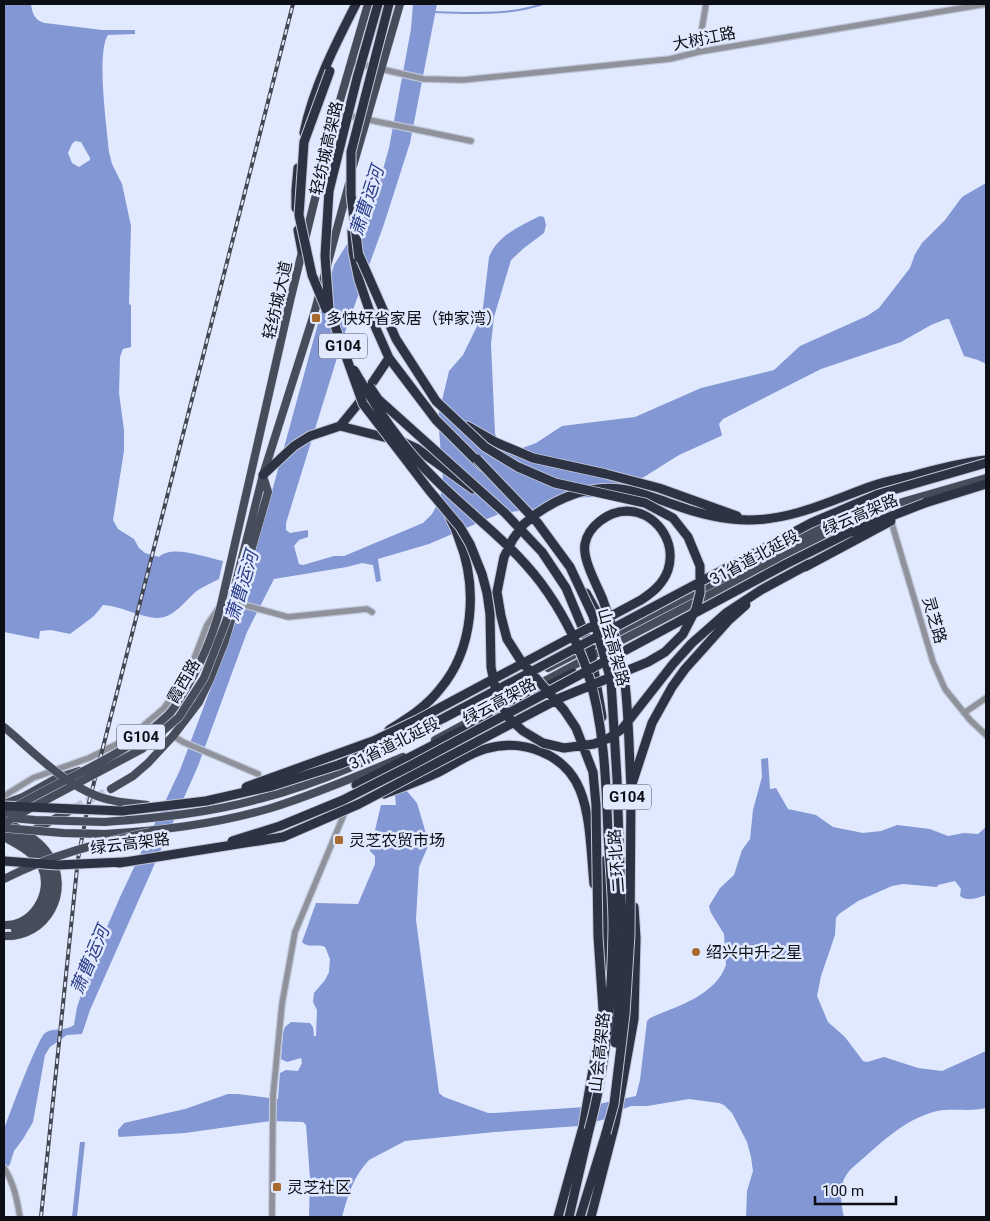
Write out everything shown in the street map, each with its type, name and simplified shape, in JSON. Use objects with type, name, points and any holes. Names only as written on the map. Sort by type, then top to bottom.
[{"type":"highway","name":"G104","points":[[357,4],[330,70],[304,142],[299,215],[312,274],[340,342],[378,399],[506,513],[542,552],[566,588],[592,650],[605,735],[607,785],[603,1011],[588,1104],[586,1129],[570,1217]]},
{"type":"highway","points":[[302,252],[297,225],[296,190],[304,130],[325,69],[357,4]]},
{"type":"highway","name":"轻纺城高架路","points":[[347,359],[329,310],[325,256],[330,191],[378,4]]},
{"type":"highway","name":"轻纺城高架路","points":[[361,273],[356,253],[351,194],[352,152],[389,4]]},
{"type":"highway","name":"G104","points":[[349,185],[356,253],[364,295],[389,358]]},
{"type":"highway","points":[[119,863],[283,838],[358,804],[560,698],[633,668],[665,652],[683,634],[696,609],[700,593],[700,566],[688,537],[673,518],[645,503],[555,483],[518,467],[485,447],[436,401],[396,340],[356,253]]},
{"type":"highway","name":"山会高架路","points":[[361,273],[387,343],[415,388],[434,414],[537,522],[570,567],[593,616],[611,681],[621,869],[622,932],[618,1014],[606,1133]]},
{"type":"highway","points":[[263,475],[294,446],[310,436],[337,427],[358,404],[389,358]]},
{"type":"highway","name":"二环北路","points":[[389,358],[436,420],[537,521],[570,562],[608,636],[624,686],[629,847],[636,938],[634,1019],[622,1096],[591,1217]]},
{"type":"highway","points":[[347,359],[354,384],[363,404],[453,523],[463,548],[469,574],[470,608],[468,631],[455,665],[441,688],[421,709],[373,741]]},
{"type":"highway","name":"山会高架路","points":[[347,359],[373,403],[402,444],[435,480],[484,523],[541,583],[563,616],[587,671],[601,731],[613,926],[610,1012],[597,1100],[586,1129]]},
{"type":"highway","points":[[436,401],[472,430],[533,458],[659,488],[749,520]]},
{"type":"highway","points":[[337,427],[403,442],[430,457],[506,513]]},
{"type":"highway","points":[[586,1129],[603,1010],[598,917],[596,805],[593,772],[576,728],[564,710],[521,662],[507,639],[497,592],[504,558],[513,539],[524,524],[536,514],[564,497],[595,489],[614,488],[636,492],[721,518],[749,520],[795,514],[874,485],[966,462],[986,461]]},
{"type":"highway","name":"绿云高架路","points":[[4,805],[122,811],[206,801],[272,786],[338,766],[444,718],[811,522],[879,494],[986,461]]},
{"type":"highway","name":"绿云高架路","points":[[4,861],[57,865],[119,863],[210,848],[280,826],[343,800],[410,766],[786,564],[848,533],[925,504],[986,484]]},
{"type":"highway","points":[[429,490],[460,527],[470,544],[482,574],[489,607],[491,667],[497,697],[509,718],[523,731],[543,743],[564,748],[594,744],[622,729],[673,664],[692,643],[726,613],[762,590],[809,564],[925,504]]},
{"type":"highway","points":[[206,801],[373,741],[452,702],[607,619],[615,614],[641,600],[656,590],[668,570],[669,548],[663,530],[647,516],[626,511],[612,514],[601,520],[585,542],[584,556],[604,602],[608,617],[610,625],[617,647],[625,684],[630,786],[630,934],[625,1014],[614,1104],[580,1217]]},
{"type":"highway","points":[[630,786],[652,723],[667,695],[685,668],[728,621],[759,595],[809,564]]},
{"type":"highway","points":[[551,678],[574,673],[586,678],[598,689]]},
{"type":"highway","points":[[356,785],[574,673]]},
{"type":"highway","points":[[358,804],[436,774],[473,754],[492,747],[520,745],[546,753],[574,778],[580,792],[588,830],[598,917]]},
{"type":"highway","name":"G104","points":[[558,1217],[586,1129]]},
{"type":"main road","name":"轻纺城大道","points":[[221,605],[302,252],[336,113],[368,4]]},
{"type":"main road","name":"G104","points":[[263,475],[314,314],[355,159],[400,4]]},
{"type":"main road","points":[[4,817],[105,822],[205,811],[260,799],[338,774],[403,744],[592,650],[608,636],[884,496],[924,479],[986,461]]},
{"type":"main road","points":[[111,789],[133,776],[148,763],[198,702],[210,679],[219,658],[236,604],[244,561],[268,492],[263,475]]},
{"type":"main road","name":"31省道北延段","points":[[4,827],[63,833],[150,832],[202,824],[270,808],[340,783],[408,754],[551,678],[592,650],[612,646],[871,511],[986,478]]},
{"type":"main road","name":"霞西路","points":[[4,827],[14,817],[142,749],[179,717],[204,678],[236,604]]},
{"type":"main road","name":"霞西路","points":[[4,817],[22,802],[111,758],[170,713],[195,674],[221,605]]},
{"type":"main road","points":[[4,727],[53,770],[72,783],[97,796],[120,802],[144,806],[210,799],[275,786],[318,781]]},
{"type":"main road","points":[[4,805],[57,778],[88,768]]},
{"type":"main road","points":[[26,834],[76,807]]},
{"type":"main road","points":[[4,817],[40,843],[56,868],[59,883],[56,901],[46,917],[28,932],[10,936],[4,935]]},
{"type":"main road","points":[[4,827],[42,857],[51,883],[49,898],[41,912],[27,926],[4,935]]},
{"type":"main road","points":[[4,879],[29,866],[63,853],[150,832]]},
{"type":"main road","points":[[4,837],[25,848],[35,858],[42,869],[45,883],[42,901],[29,917],[9,926],[4,925]]},
{"type":"street","points":[[698,52],[706,4]]},
{"type":"street","name":"大树江路","points":[[351,62],[424,79],[464,80],[670,59],[698,52],[986,4]]},
{"type":"street","points":[[336,113],[471,140]]},
{"type":"street","name":"灵芝路","points":[[884,496],[933,662],[945,689],[964,713],[986,735]]},
{"type":"street","points":[[236,604],[288,617],[367,609],[372,612]]},
{"type":"street","points":[[4,796],[33,778],[89,758],[129,738],[164,708],[189,672],[207,625],[221,605]]},
{"type":"street","points":[[964,713],[986,698]]},
{"type":"street","points":[[172,736],[258,774]]},
{"type":"street","points":[[272,1217],[273,1096],[282,1004],[295,932],[356,785]]},
{"type":"street","points":[[4,1168],[16,1194],[20,1217]]},
{"type":"water","points":[[4,4],[31,4],[35,16],[45,23],[102,30],[135,30],[135,34],[108,35],[103,58],[103,91],[109,152],[112,164],[122,184],[131,226],[129,304],[131,305],[131,347],[123,349],[120,357],[119,393],[124,430],[124,451],[113,520],[118,529],[134,539],[139,548],[145,553],[159,557],[165,553],[181,552],[223,561],[219,579],[198,590],[174,612],[162,617],[149,617],[103,605],[94,616],[70,634],[51,630],[40,631],[39,639],[4,632]],"holes":[[[75,141],[81,142],[90,160],[79,167],[72,163],[68,153]]]},
{"type":"water","points":[[413,4],[437,4],[410,143],[384,224],[345,332],[286,523],[286,530],[290,533],[308,530],[308,537],[299,540],[294,546],[299,564],[303,565],[334,556],[344,556],[423,523],[432,514],[440,499],[443,481],[438,417],[449,371],[463,355],[482,316],[489,257],[498,243],[510,232],[540,216],[544,217],[546,225],[544,233],[511,260],[494,317],[491,344],[495,434],[498,440],[520,449],[536,443],[562,426],[635,417],[701,388],[774,370],[800,346],[867,316],[879,308],[910,268],[915,254],[922,243],[945,220],[962,197],[986,183],[986,364],[964,356],[949,319],[946,319],[901,342],[821,369],[723,419],[719,424],[721,436],[679,455],[644,477],[593,497],[568,498],[544,508],[501,513],[429,544],[378,559],[381,581],[376,582],[373,565],[362,563],[274,579],[247,632],[198,766],[90,1010],[82,1034],[67,1035],[50,1047],[45,1055],[33,1122],[14,1151],[10,1164],[4,1172],[4,1130],[30,1062],[45,1033],[74,1025],[77,1007],[96,952],[180,770],[248,589],[248,573],[334,265],[374,201],[389,148],[411,29]]},
{"type":"water","points":[[768,758],[770,789],[776,788],[788,809],[816,815],[833,827],[863,833],[881,831],[897,825],[930,829],[948,836],[964,833],[978,834],[986,827],[986,895],[973,899],[963,898],[960,896],[961,889],[955,881],[938,885],[937,887],[903,884],[892,886],[858,901],[836,918],[835,935],[821,976],[817,996],[828,1022],[845,1037],[863,1061],[867,1062],[884,1057],[918,1068],[942,1071],[986,1051],[986,1108],[937,1111],[913,1120],[891,1135],[847,1174],[841,1192],[844,1217],[746,1217],[747,1191],[753,1171],[747,1142],[732,1113],[724,1105],[689,1099],[647,1106],[631,1106],[623,1109],[617,1116],[579,1126],[405,1141],[369,1160],[363,1166],[346,1201],[342,1217],[309,1217],[310,1178],[306,1125],[303,1122],[271,1121],[185,1133],[119,1137],[118,1130],[124,1123],[185,1109],[228,1094],[278,1099],[280,1073],[286,1070],[298,1071],[302,1063],[301,1058],[287,1062],[281,1059],[285,1027],[291,1022],[310,1023],[313,1027],[314,1036],[316,1036],[317,1010],[313,1002],[314,993],[329,972],[330,959],[325,947],[307,945],[302,942],[316,903],[358,904],[375,864],[375,856],[370,851],[381,805],[396,805],[394,787],[401,784],[417,803],[429,844],[419,867],[416,920],[439,1093],[444,1097],[488,1113],[585,1107],[636,1096],[640,1080],[647,1021],[694,999],[704,992],[721,976],[726,965],[724,934],[711,913],[709,906],[720,888],[734,875],[742,850],[750,839],[753,810],[762,777],[761,759]]},
{"type":"water","points":[[80,1142],[85,1142],[77,1217],[72,1217]]},
{"type":"waterway","points":[[434,12],[502,12],[543,4]]},
{"type":"tunnel","points":[[76,807],[111,789]]},
{"type":"railway","points":[[41,1217],[78,859],[88,806],[293,4]]},
{"type":"place","name":"多快好省家居（钟家湾）","points":[[316,318]]},
{"type":"place","name":"灵芝农贸市场","points":[[339,840]]},
{"type":"place","name":"绍兴中升之星","points":[[696,952]]},
{"type":"place","name":"灵芝社区","points":[[277,1187]]},
{"type":"water label","name":"萧曹运河","points":[[367,201]]},
{"type":"water label","name":"萧曹运河","points":[[242,586]]},
{"type":"water label","name":"萧曹运河","points":[[90,960]]}]
